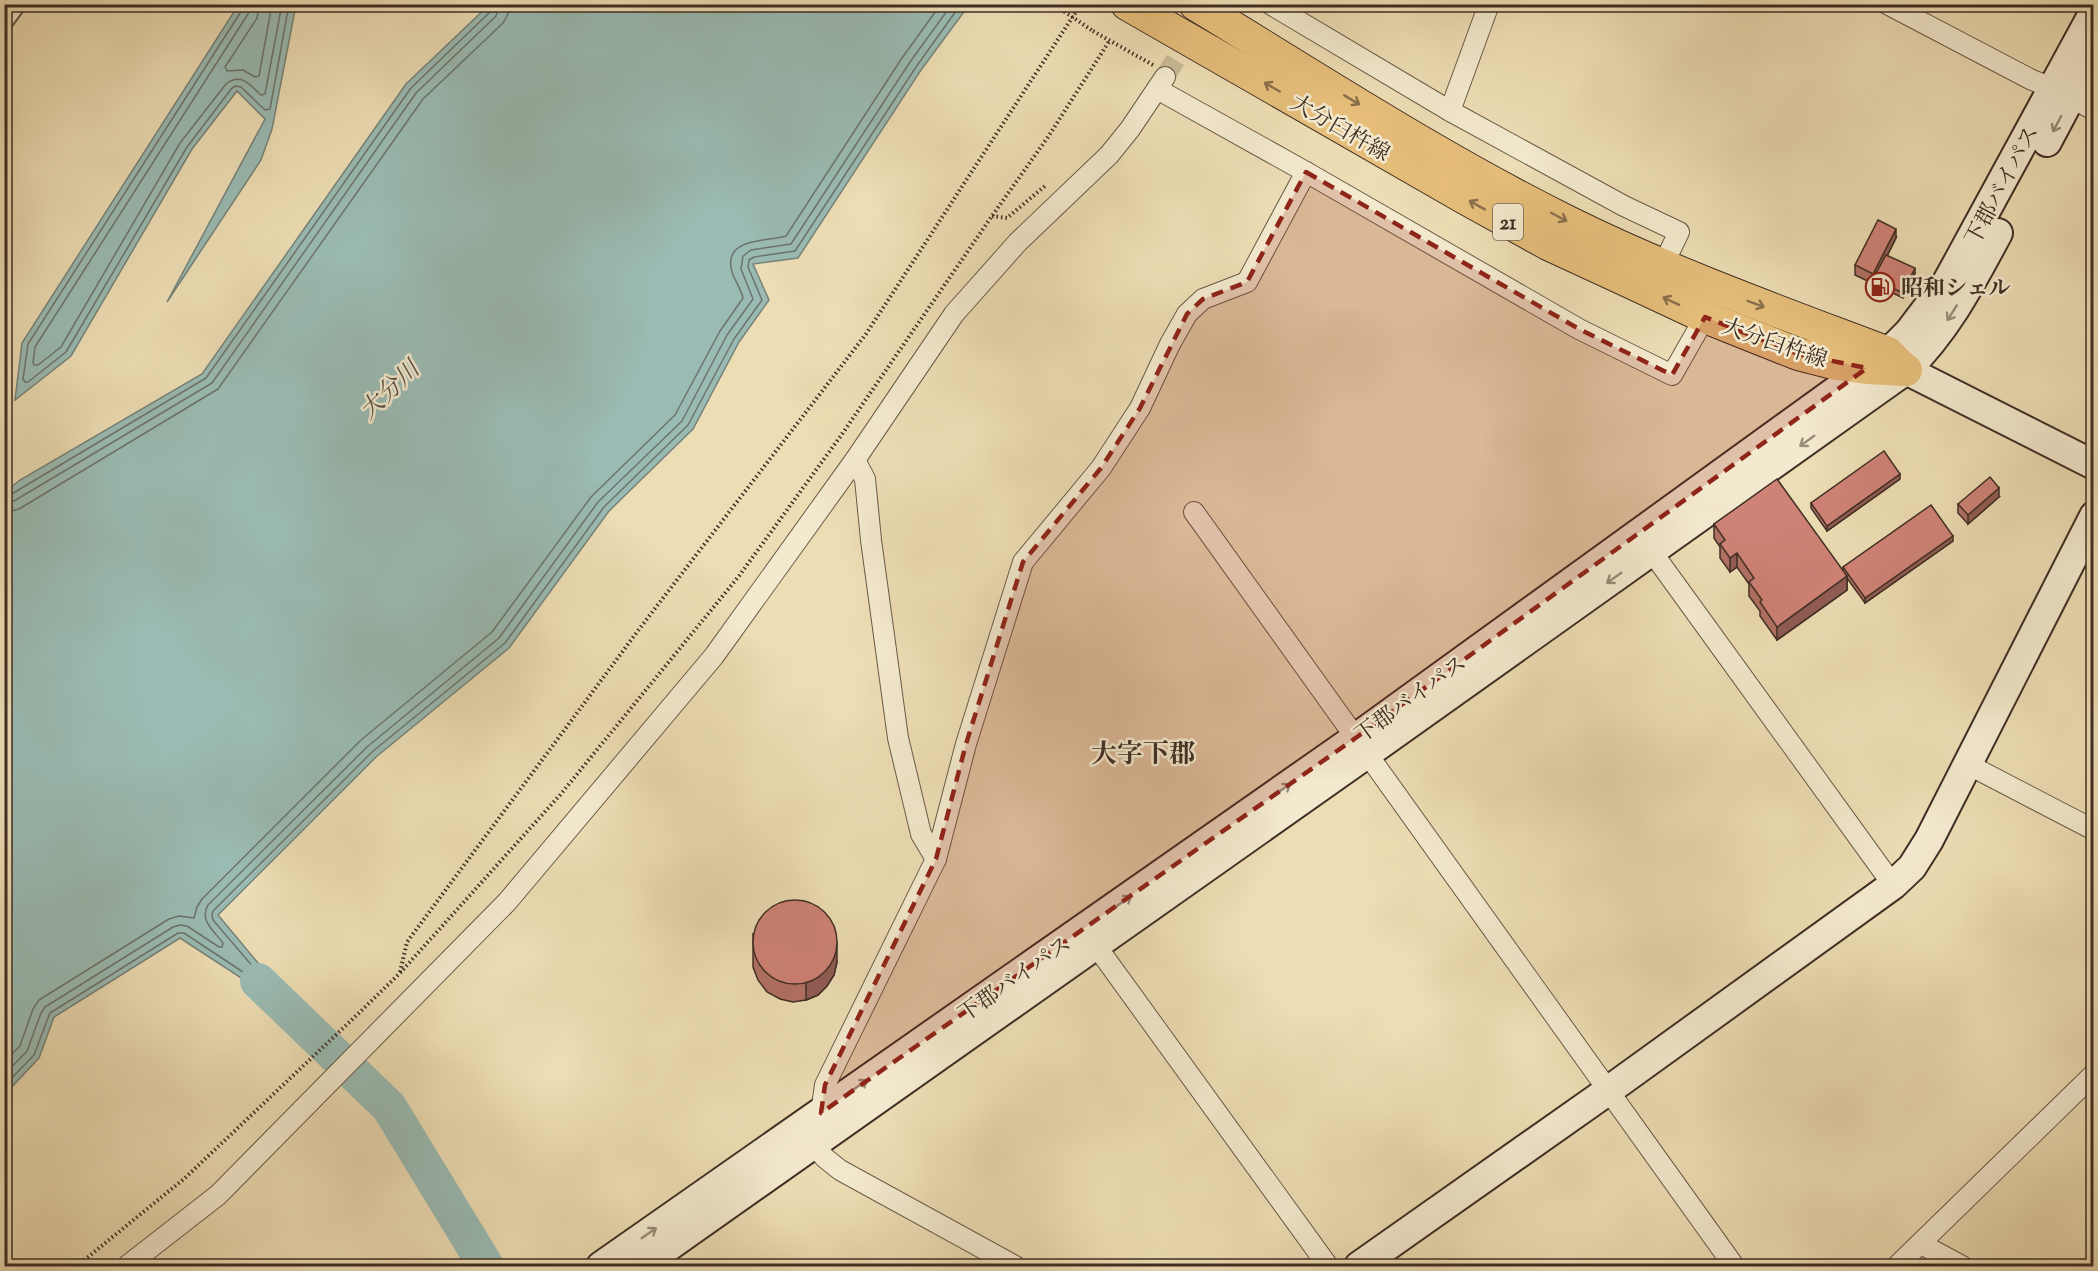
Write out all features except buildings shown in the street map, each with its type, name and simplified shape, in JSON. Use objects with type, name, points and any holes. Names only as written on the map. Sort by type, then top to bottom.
[{"type":"main road","name":"大分臼杵線","points":[[1195,4],[1454,161],[1568,222],[1887,364]]},
{"type":"main road","name":"大分臼杵線","points":[[1132,7],[1548,244],[1706,317],[1798,354],[1837,364],[1887,364]]},
{"type":"street","points":[[1270,4],[1450,111],[1624,206],[1679,232],[1663,265]]},
{"type":"street","points":[[1450,111],[1489,4]]},
{"type":"street","points":[[1887,4],[2032,80],[2072,98]]},
{"type":"street","name":"下郡バイパス","points":[[2072,98],[2094,12]]},
{"type":"street","name":"下郡バイパス","points":[[641,1266],[814,1145],[1090,937],[1362,745],[1887,364],[1936,338],[1967,290],[2094,54]]},
{"type":"street","points":[[127,1266],[218,1195],[507,903],[714,656],[855,460],[954,314],[1017,242],[1109,155],[1130,129],[1161,83],[1306,172],[1579,329],[1672,375],[1706,317]]},
{"type":"street","points":[[821,1113],[825,1085],[936,859],[966,744],[1023,562],[1108,458],[1140,408],[1187,314],[1203,299],[1246,282],[1306,172]]},
{"type":"street","points":[[1887,364],[2094,465]]},
{"type":"street","name":"下郡バイパス","points":[[1362,745],[1652,552],[1887,364]]},
{"type":"street","points":[[855,460],[865,479],[870,540],[898,738],[921,834],[936,859]]},
{"type":"street","points":[[1194,512],[1734,1266]]},
{"type":"street","points":[[1359,1266],[1609,1090],[1893,885],[1912,867],[1929,840],[2094,516]]},
{"type":"street","points":[[1652,552],[1893,885]]},
{"type":"street","points":[[1967,764],[2094,830]]},
{"type":"street","points":[[1090,937],[1328,1266]]},
{"type":"street","name":"下郡バイパス","points":[[601,1266],[821,1113],[1090,937]]},
{"type":"street","points":[[1897,1266],[2094,1074]]},
{"type":"street","points":[[814,1145],[840,1170],[1015,1266]]},
{"type":"street","points":[[1921,1244],[1962,1266]]},
{"type":"lane","points":[[4,27],[21,4]]},
{"type":"path","points":[[1053,4],[1093,31]]},
{"type":"path","points":[[400,973],[407,942],[640,628],[866,334],[1081,4]]},
{"type":"path","points":[[76,1266],[185,1178],[400,973],[560,795],[739,576],[840,437],[1048,137],[1110,40]]},
{"type":"highlighted area","points":[[1306,172],[1579,329],[1672,375],[1705,317],[1798,354],[1867,368],[1357,737],[821,1113],[825,1085],[936,859],[966,744],[1023,562],[1101,468],[1140,408],[1187,314],[1203,299],[1247,282]]},
{"type":"water","points":[[239,4],[296,5],[272,129],[261,160],[167,302],[265,119],[237,91],[192,149],[71,356],[15,400],[22,343]]},
{"type":"water","name":"大分川","points":[[489,5],[969,5],[921,70],[798,258],[753,264],[769,300],[739,342],[693,429],[609,511],[509,648],[376,757],[218,915],[298,1011],[288,1021],[246,981],[180,938],[54,1017],[39,1058],[5,1094],[5,492],[20,480],[202,374],[406,84]]},
{"type":"waterway","points":[[258,981],[389,1107],[486,1266]]},
{"type":"tunnel","points":[[1165,77],[1193,31]]},
{"type":"place","name":"昭和シェル","points":[[1880,287]]},
{"type":"district","name":"大字下郡","points":[[1143,753]]}]
